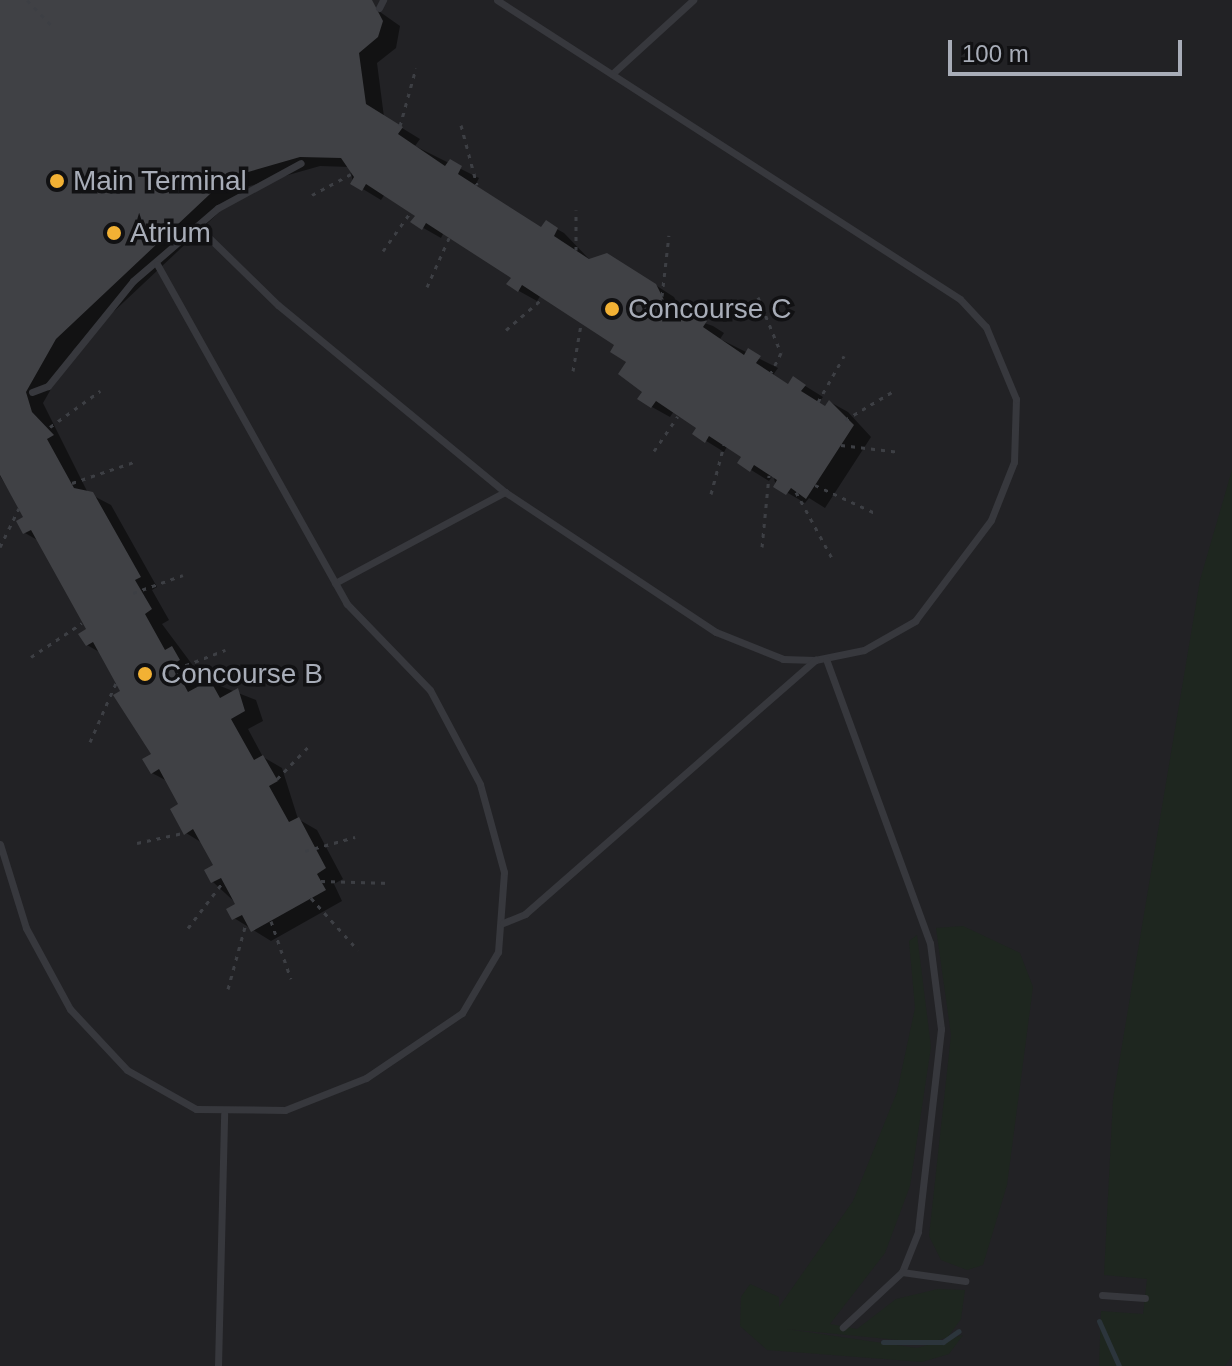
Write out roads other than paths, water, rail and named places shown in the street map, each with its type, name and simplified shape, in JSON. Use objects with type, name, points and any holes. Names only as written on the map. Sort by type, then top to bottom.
[{"type":"lane","points":[[197,226],[278,305],[505,492],[716,632],[783,659],[815,660],[864,650],[915,621],[991,520],[1006,491],[1019,428],[1003,356],[960,299],[497,0]]},
{"type":"lane","points":[[612,74],[693,0]]},
{"type":"lane","points":[[32,392],[48,386],[109,307],[197,226],[301,163]]},
{"type":"lane","points":[[0,844],[38,956],[87,1031],[146,1084],[196,1109],[224,1114],[313,1102],[427,1041],[479,993],[503,923],[504,872],[480,784],[430,690],[335,583],[157,264]]},
{"type":"lane","points":[[335,583],[505,492]]},
{"type":"lane","points":[[826,659],[930,943],[939,993],[924,1195],[902,1272],[843,1327]]},
{"type":"lane","points":[[503,923],[525,914],[815,660]]},
{"type":"lane","points":[[218,1366],[224,1114]]},
{"type":"lane","points":[[902,1272],[965,1281]]},
{"type":"lane","points":[[1102,1295],[1145,1298]]},
{"type":"waterway","points":[[1099,1321],[1119,1366]]},
{"type":"waterway","points":[[883,1342],[943,1342],[959,1331]]},
{"type":"place","name":"Main Terminal","points":[[57,181]]},
{"type":"place","name":"Atrium","points":[[114,233]]},
{"type":"place","name":"Concourse C","points":[[612,309]]},
{"type":"place","name":"Concourse B","points":[[145,674]]}]
